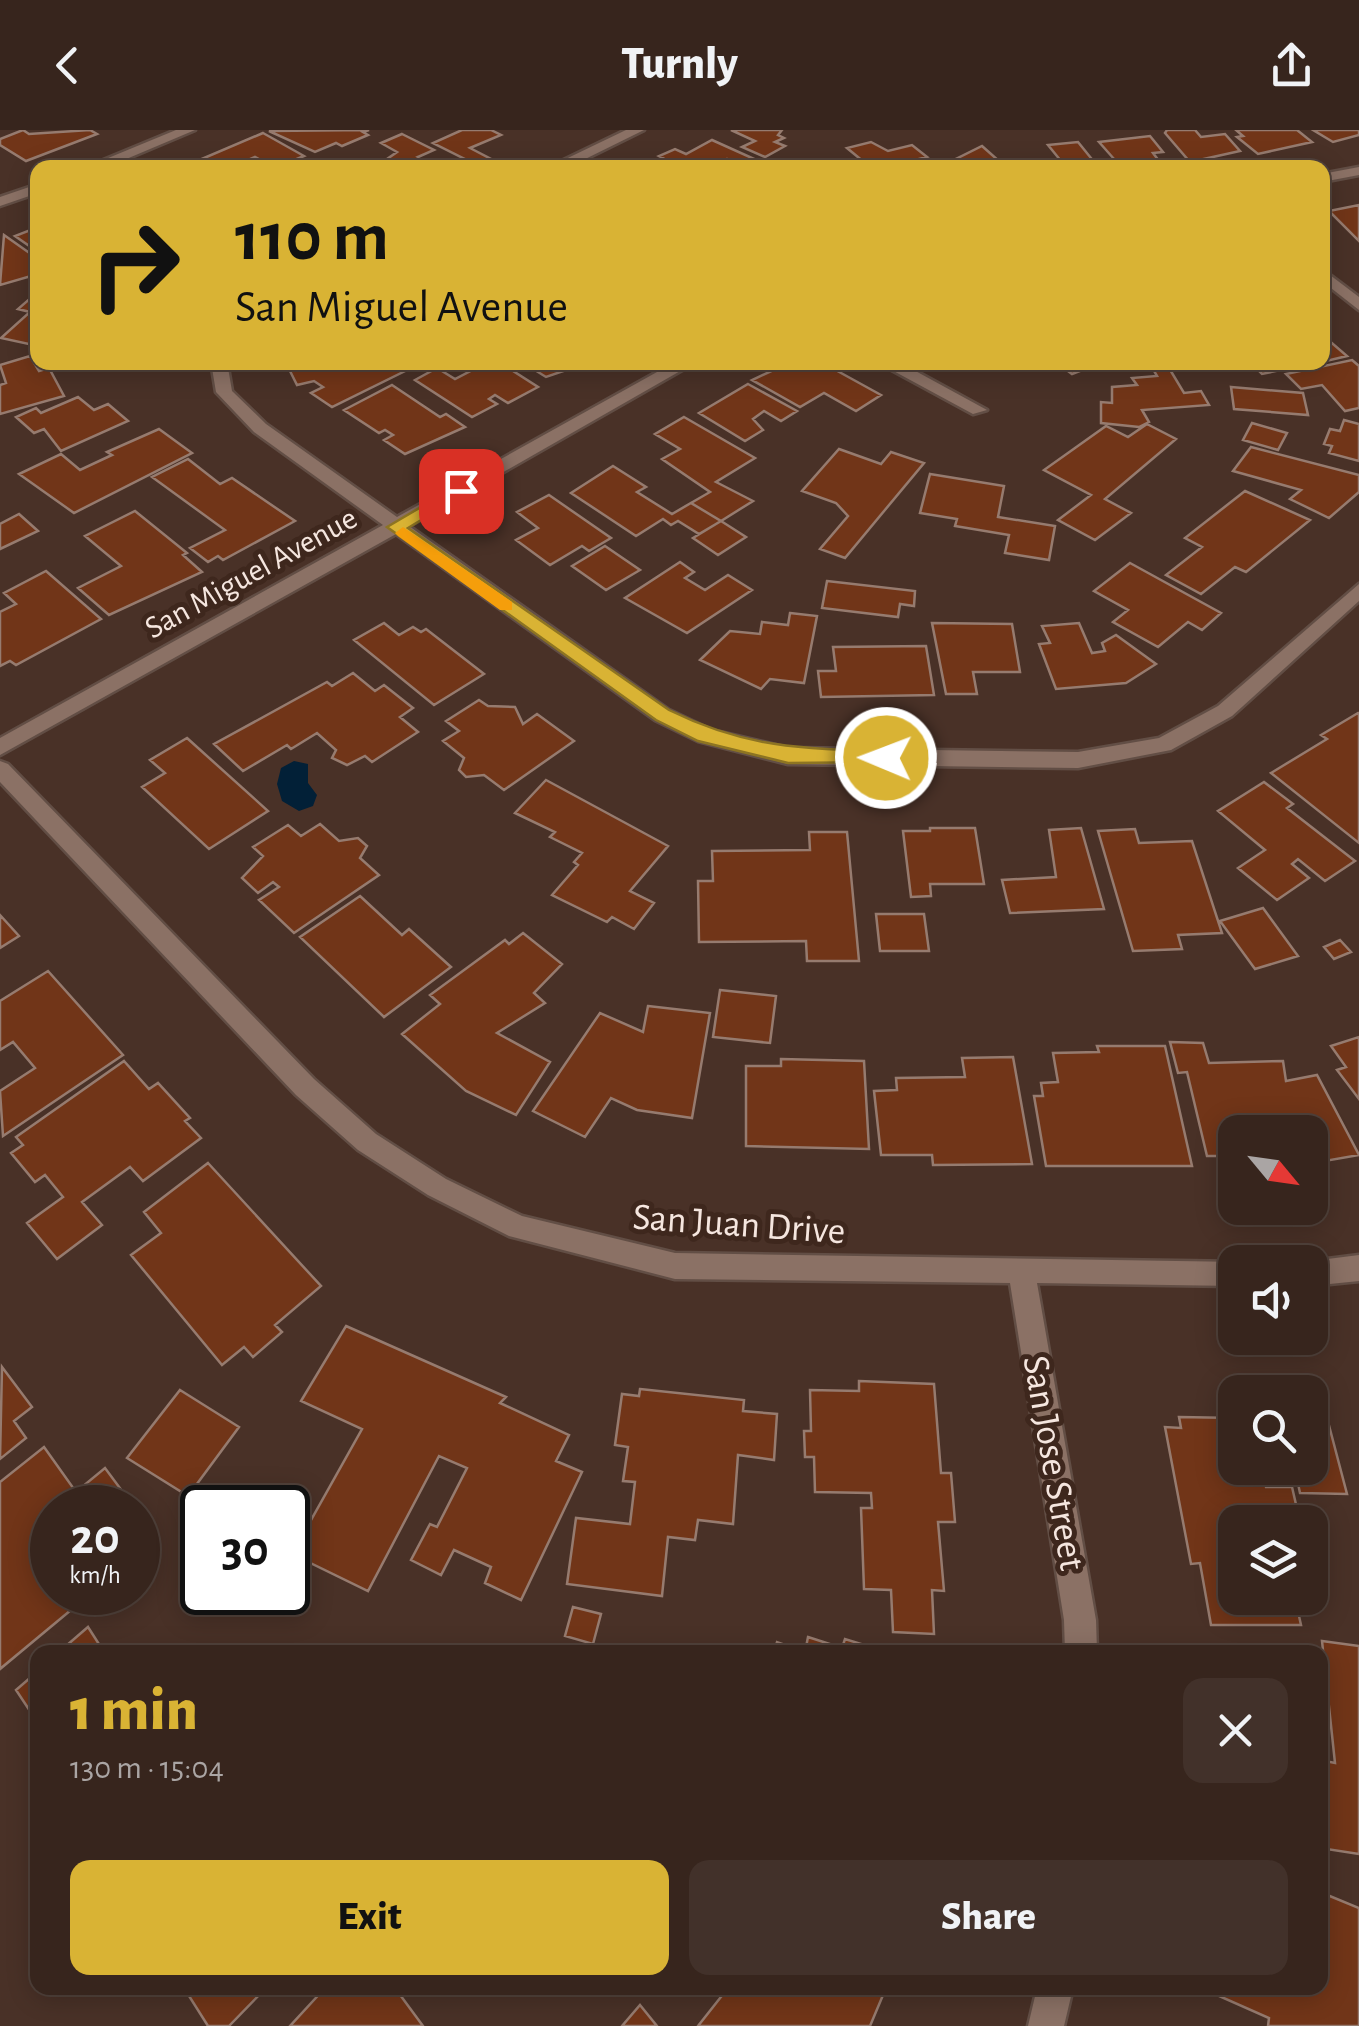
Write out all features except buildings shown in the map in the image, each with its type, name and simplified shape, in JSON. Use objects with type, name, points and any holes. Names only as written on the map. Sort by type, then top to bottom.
[{"type":"street","points":[[111,160],[188,130]]},
{"type":"street","points":[[571,160],[637,130]]},
{"type":"street","points":[[1330,176],[1359,171]]},
{"type":"street","points":[[0,202],[30,191]]},
{"type":"street","points":[[1330,280],[1359,305]]},
{"type":"street","points":[[220,370],[224,392],[238,410],[662,715],[705,736],[788,756],[1078,760],[1164,745],[1225,712],[1359,590]]},
{"type":"street","name":"San Miguel Avenue","points":[[0,747],[674,370]]},
{"type":"street","points":[[901,370],[979,410]]},
{"type":"street","name":"San Juan Drive","points":[[0,769],[305,1087],[368,1142],[438,1187],[502,1219],[604,1252],[675,1266],[1022,1274],[1218,1273]]},
{"type":"street","points":[[1328,1271],[1359,1268]]},
{"type":"street","name":"San Jose Street","points":[[1022,1274],[1080,1620],[1081,1645]]},
{"type":"street","points":[[1046,2026],[1053,1995]]},
{"type":"water","points":[[294,761],[308,764],[308,783],[317,795],[313,806],[299,811],[282,801],[277,784],[281,768]]},
{"type":"slow traffic","points":[[403,533],[506,606]]},
{"type":"route","points":[[461,491],[396,527],[662,715],[705,736],[744,748],[788,756],[886,758]]}]
